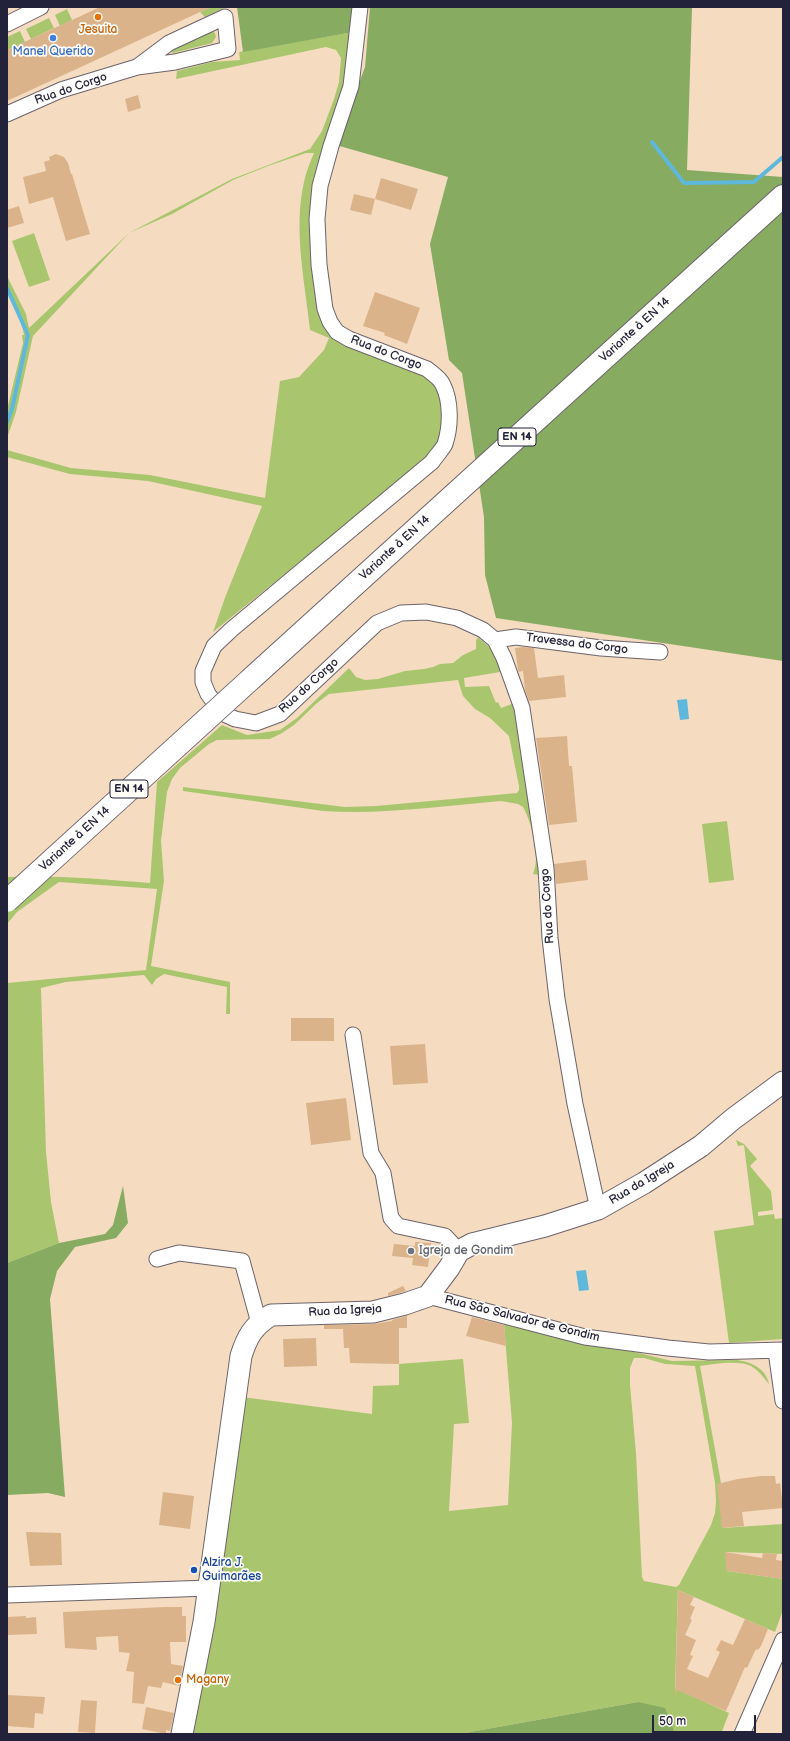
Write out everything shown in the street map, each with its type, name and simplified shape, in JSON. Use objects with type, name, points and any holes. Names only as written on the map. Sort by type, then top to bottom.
[{"type":"main road","name":"Variante à EN 14","points":[[7,901],[783,196]]},
{"type":"street","points":[[7,24],[41,7]]},
{"type":"street","name":"Rua do Corgo","points":[[360,7],[351,86],[331,146],[320,186],[317,219],[319,265],[325,310],[330,322],[337,332],[349,339],[427,369],[438,378],[443,385],[448,400],[449,431],[444,445],[432,462],[238,624],[214,646],[203,671],[203,682],[208,694],[222,713],[235,719],[256,723],[280,714],[377,623],[401,614],[426,612],[457,618],[483,630],[495,640],[504,658],[522,708],[546,868],[550,938],[557,999],[575,1104],[598,1210]]},
{"type":"street","name":"Rua do Corgo","points":[[7,114],[61,90],[137,67],[175,62],[228,49],[224,17],[169,43],[137,67]]},
{"type":"street","name":"Travessa do Corgo","points":[[495,640],[516,637],[601,648],[660,652]]},
{"type":"street","points":[[352,1035],[371,1153],[383,1173],[391,1218],[398,1226],[445,1236],[459,1251],[449,1268],[428,1296]]},
{"type":"street","name":"Rua da Igreja","points":[[459,1251],[472,1244],[545,1226],[598,1210],[644,1184],[701,1146],[733,1119],[783,1082]]},
{"type":"street","points":[[157,1259],[179,1253],[242,1261],[259,1323]]},
{"type":"street","name":"Rua da Igreja","points":[[182,1734],[209,1588],[241,1356],[246,1340],[259,1323],[271,1315],[373,1312],[405,1304],[428,1296]]},
{"type":"street","name":"Rua São Salvador de Gondim","points":[[428,1296],[585,1337],[709,1352],[780,1351]]},
{"type":"street","points":[[780,1351],[783,1401]]},
{"type":"street","points":[[7,1595],[209,1588]]},
{"type":"street","points":[[742,1734],[783,1640]]},
{"type":"green space","points":[[211,7],[226,7],[205,17],[200,12]]},
{"type":"green space","points":[[237,7],[355,7],[353,32],[243,52]]},
{"type":"green space","points":[[370,7],[692,7],[687,170],[783,177],[783,661],[496,618],[485,575],[484,517],[462,373],[449,360],[430,244],[448,177],[336,145],[365,67]]},
{"type":"green space","points":[[67,9],[72,20],[60,26],[55,15]]},
{"type":"green space","points":[[49,18],[54,28],[31,39],[26,29]]},
{"type":"green space","points":[[210,30],[215,33],[216,37],[212,43],[173,53],[170,51]]},
{"type":"green space","points":[[20,31],[25,42],[7,50],[7,37]]},
{"type":"green space","points":[[353,32],[348,74],[313,189],[311,206],[312,253],[321,316],[434,380],[446,407],[441,436],[434,450],[423,462],[213,632],[226,595],[262,506],[148,481],[70,474],[7,457],[7,450],[71,468],[150,475],[265,498],[280,381],[299,377],[324,350],[329,338],[310,330],[301,256],[301,200],[304,182],[314,153],[306,153],[233,180],[172,214],[129,233],[232,179],[310,149],[322,131],[334,99],[339,82],[341,58],[336,50],[326,47],[176,79],[177,71],[212,62],[240,60],[239,52]]},
{"type":"green space","points":[[34,233],[50,280],[29,287],[12,241]]},
{"type":"green space","points":[[129,233],[33,336],[16,412],[7,438],[7,410],[23,343],[22,335],[24,335],[20,317],[7,290],[7,276],[26,314],[29,328]]},
{"type":"green space","points":[[478,637],[497,654],[501,671],[464,678],[465,687],[489,686],[496,703],[498,702],[501,708],[512,704],[519,730],[527,793],[530,796],[540,875],[533,874],[536,849],[526,814],[523,807],[518,804],[501,801],[390,811],[345,812],[323,811],[183,791],[183,787],[345,807],[376,806],[517,793],[519,786],[509,736],[490,718],[475,709],[463,696],[458,680],[329,694],[317,703],[294,725],[270,739],[217,740],[209,744],[180,768],[172,779],[167,792],[161,841],[164,881],[151,966],[230,982],[230,1014],[226,1014],[227,987],[164,974],[156,979],[152,985],[144,975],[66,982],[41,988],[46,1152],[51,1202],[59,1243],[7,1263],[7,983],[146,970],[157,889],[59,882],[17,912],[7,924],[7,877],[61,877],[150,883],[157,782],[222,725],[247,735],[280,730],[297,718],[349,668],[356,677],[365,680],[378,679],[405,671],[424,669],[440,664],[453,663],[463,655],[476,649],[476,641]]},
{"type":"green space","points":[[727,821],[734,880],[709,883],[702,824]]},
{"type":"green space","points":[[736,1140],[744,1144],[757,1159],[750,1166],[771,1191],[773,1210],[758,1212],[758,1216],[774,1214],[775,1219],[783,1218],[783,1339],[729,1343],[714,1231],[754,1225],[744,1145],[738,1146]]},
{"type":"green space","points":[[123,1186],[128,1223],[116,1238],[75,1247],[57,1271],[50,1299],[65,1497],[48,1493],[7,1495],[7,1263],[59,1243],[105,1234],[113,1225]]},
{"type":"green space","points":[[513,1323],[672,1361],[737,1360],[752,1364],[765,1374],[769,1384],[761,1374],[746,1364],[726,1363],[700,1366],[721,1483],[722,1528],[783,1524],[783,1554],[726,1552],[727,1571],[783,1579],[783,1610],[775,1632],[678,1590],[675,1688],[729,1713],[721,1734],[672,1734],[673,1731],[638,1702],[459,1734],[190,1734],[242,1397],[372,1414],[373,1386],[399,1385],[399,1364],[463,1359],[469,1423],[454,1424],[449,1511],[508,1505],[512,1423],[504,1324]],"holes":[[[634,1358],[644,1358],[665,1364],[695,1366],[715,1483],[715,1513],[711,1525],[679,1585],[676,1587],[644,1581],[642,1577],[630,1368]]]},
{"type":"green space","points":[[638,1702],[665,1708],[674,1731],[672,1734],[459,1734]]},
{"type":"water","points":[[687,699],[689,719],[680,720],[677,700]]},
{"type":"water","points":[[586,1270],[589,1290],[579,1291],[576,1271]]},
{"type":"building","points":[[100,7],[211,7],[7,101],[7,50]]},
{"type":"building","points":[[138,95],[141,108],[128,112],[125,99]]},
{"type":"building","points":[[56,154],[64,157],[68,163],[90,234],[66,241],[53,197],[29,204],[23,177],[46,171],[44,162],[50,160],[49,157]]},
{"type":"building","points":[[381,178],[418,189],[411,210],[375,199]]},
{"type":"building","points":[[354,194],[375,199],[371,215],[350,210]]},
{"type":"building","points":[[19,206],[24,223],[7,228],[7,210]]},
{"type":"building","points":[[375,292],[420,308],[407,344],[384,335],[385,333],[363,326]]},
{"type":"building","points":[[515,648],[534,648],[538,678],[564,675],[566,697],[529,701],[525,690],[523,671],[519,672],[518,670]]},
{"type":"building","points":[[567,736],[569,766],[572,766],[577,822],[549,825],[536,738]]},
{"type":"building","points":[[586,860],[588,880],[556,884],[554,864]]},
{"type":"building","points":[[291,1018],[334,1018],[334,1041],[291,1041]]},
{"type":"building","points":[[425,1044],[428,1083],[393,1085],[390,1046]]},
{"type":"building","points":[[346,1098],[351,1140],[311,1145],[306,1103]]},
{"type":"building","name":"Igreja de Gondim","points":[[415,1242],[431,1243],[428,1267],[412,1265],[413,1258],[392,1256],[394,1244],[415,1246]]},
{"type":"building","points":[[403,1286],[406,1291],[388,1296],[388,1293]]},
{"type":"building","points":[[407,1316],[407,1328],[399,1328],[399,1364],[350,1363],[349,1348],[344,1348],[343,1329],[324,1329],[324,1325],[374,1324],[392,1321]]},
{"type":"building","points":[[472,1317],[504,1325],[506,1346],[466,1336]]},
{"type":"building","points":[[316,1338],[317,1366],[284,1367],[283,1339]]},
{"type":"building","points":[[761,1476],[775,1476],[776,1484],[780,1483],[783,1508],[742,1512],[744,1526],[722,1528],[717,1484]]},
{"type":"building","points":[[163,1492],[194,1496],[190,1529],[159,1525]]},
{"type":"building","points":[[26,1532],[61,1533],[62,1565],[30,1566]]},
{"type":"building","points":[[725,1552],[762,1558],[763,1553],[777,1554],[776,1560],[783,1561],[783,1579],[727,1571]]},
{"type":"building","points":[[678,1590],[694,1597],[690,1605],[695,1607],[690,1619],[692,1620],[685,1635],[696,1640],[690,1655],[693,1656],[687,1669],[708,1678],[720,1652],[716,1650],[721,1640],[733,1645],[745,1619],[768,1629],[761,1646],[758,1650],[756,1649],[747,1668],[745,1667],[726,1711],[677,1690],[675,1695]]},
{"type":"building","points":[[182,1607],[182,1616],[186,1616],[186,1642],[170,1642],[171,1664],[183,1666],[179,1686],[163,1682],[161,1688],[148,1686],[144,1704],[132,1703],[134,1672],[126,1671],[130,1653],[119,1652],[118,1636],[96,1637],[97,1650],[65,1648],[63,1612]]},
{"type":"building","points":[[26,1616],[26,1618],[36,1617],[37,1634],[7,1635],[7,1617]]},
{"type":"building","points":[[7,1695],[45,1697],[43,1714],[35,1713],[34,1728],[7,1726]]},
{"type":"building","points":[[81,1700],[97,1701],[95,1733],[78,1732]]},
{"type":"building","points":[[146,1707],[174,1713],[170,1731],[166,1730],[166,1734],[142,1729]]},
{"type":"waterway","points":[[652,142],[684,183],[754,182],[783,157]]},
{"type":"waterway","points":[[7,288],[28,335],[12,409],[7,422]]},
{"type":"place","name":"Jesuita","points":[[98,17]]},
{"type":"place","name":"Manel Querido","points":[[53,38]]},
{"type":"place","name":"Igreja de Gondim","points":[[411,1251]]},
{"type":"place","name":"Alzira J. Guimarães","points":[[194,1570]]},
{"type":"place","name":"Magany","points":[[178,1680]]}]
